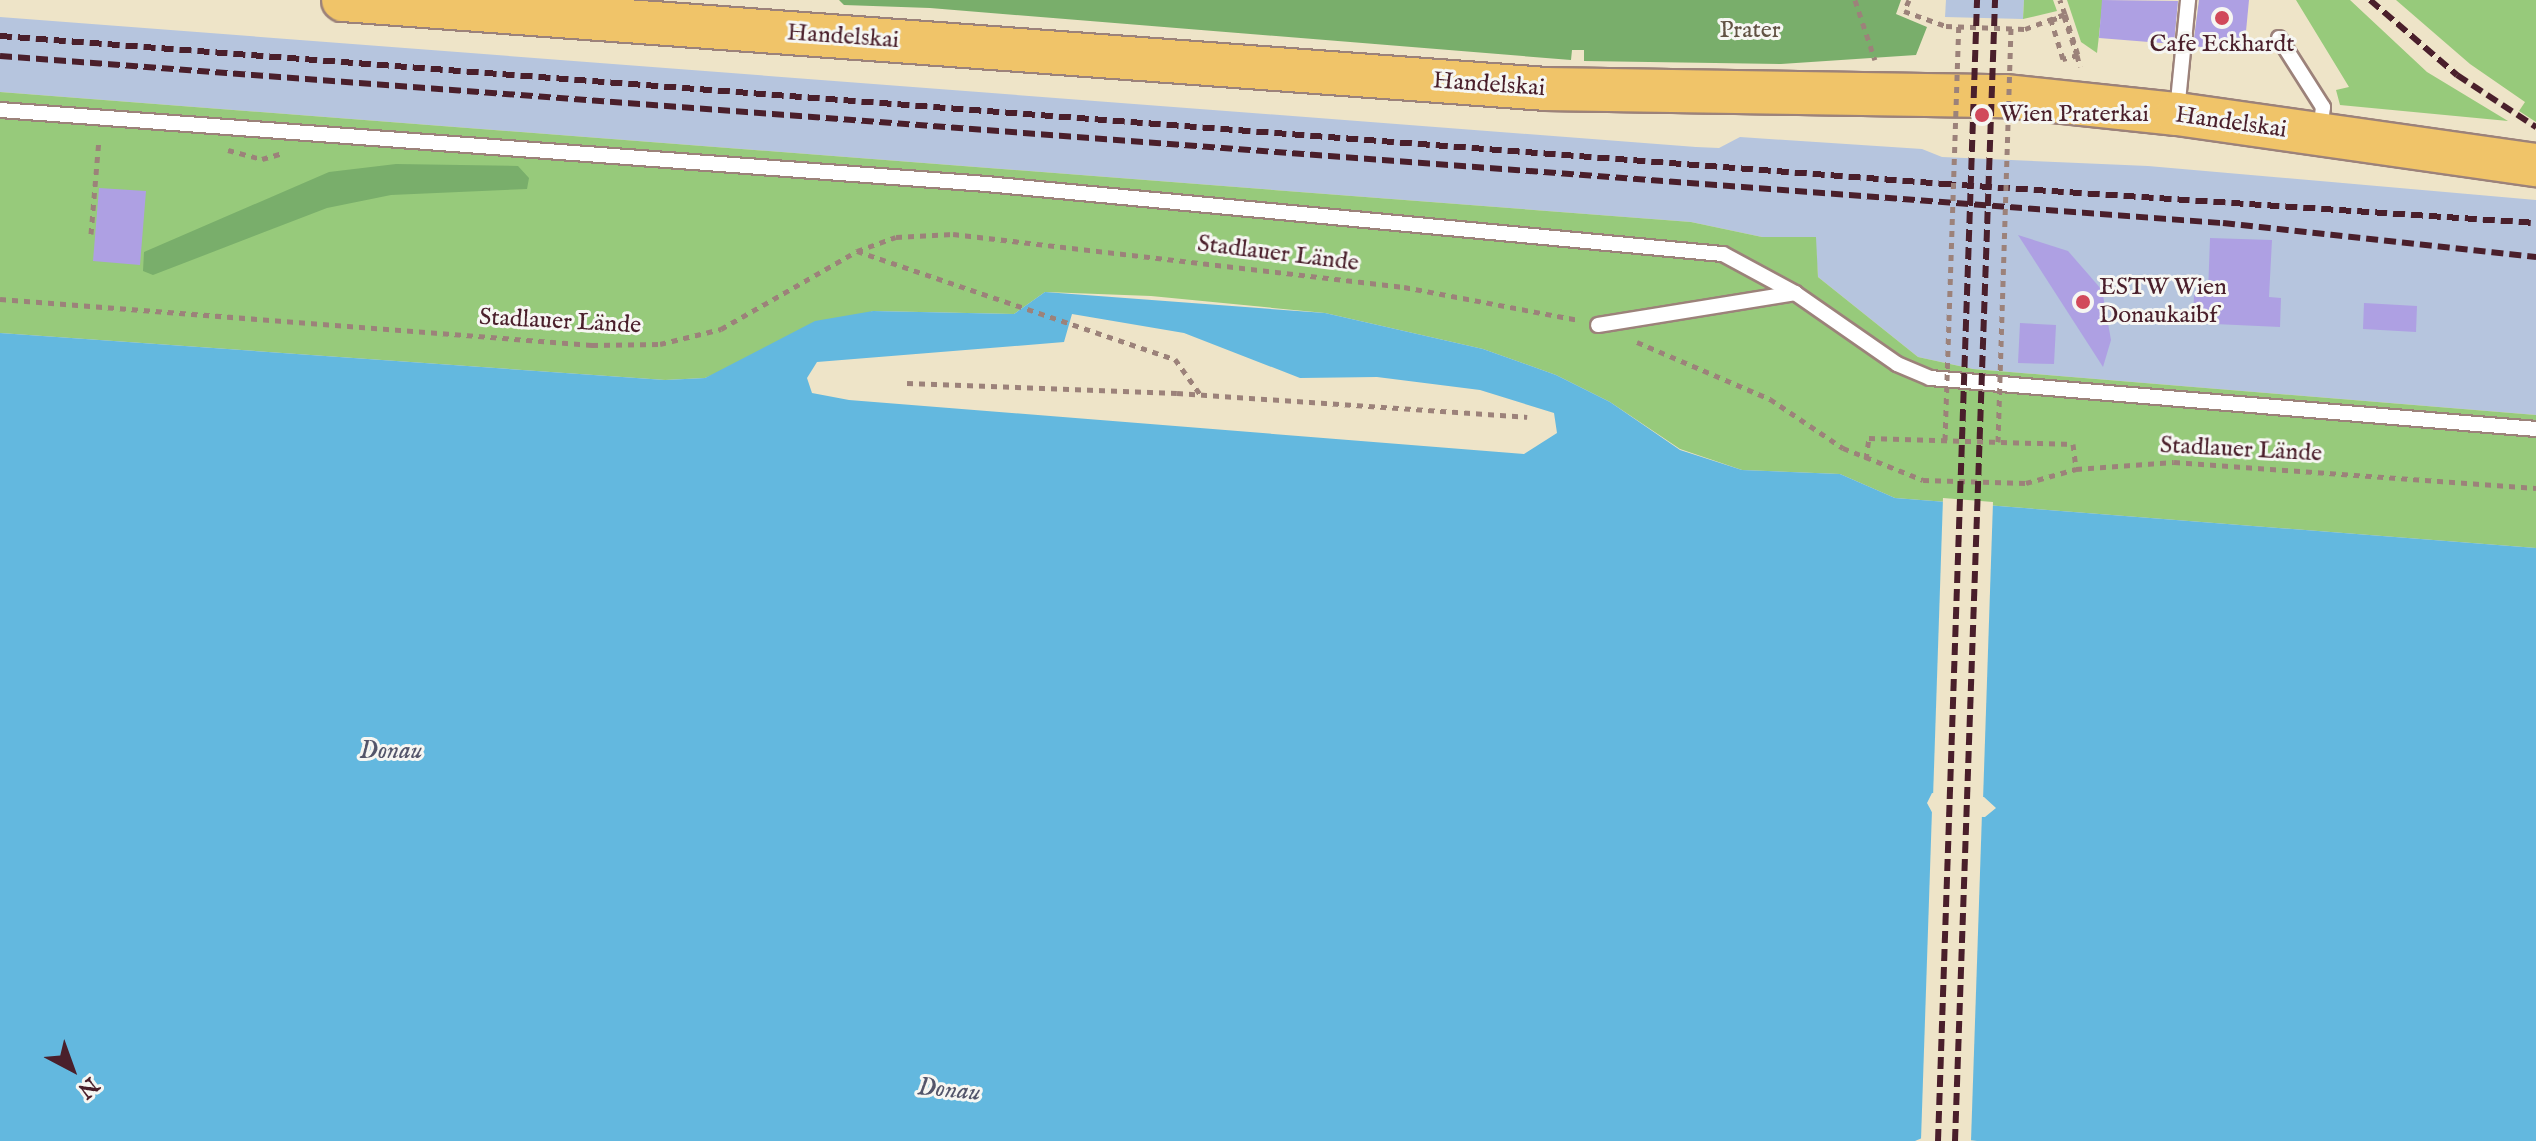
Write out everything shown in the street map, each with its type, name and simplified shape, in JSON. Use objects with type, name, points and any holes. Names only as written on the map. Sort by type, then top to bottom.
[{"type":"main road","name":"Handelskai","points":[[343,0],[1545,89],[2005,96],[2177,114],[2536,165]]},
{"type":"lane","points":[[2177,114],[2188,0]]},
{"type":"lane","points":[[2279,38],[2323,107],[2320,136]]},
{"type":"lane","points":[[0,110],[986,184],[1723,254],[1795,293],[1897,364],[1930,378],[2536,429]]},
{"type":"lane","points":[[1598,325],[1795,293]]},
{"type":"path","points":[[1855,0],[1875,62]]},
{"type":"path","points":[[1909,0],[1904,11],[1959,26],[2025,29],[2065,14]]},
{"type":"path","points":[[2060,0],[2078,55],[2063,59],[2051,20],[2064,16],[2077,55],[2080,67]]},
{"type":"path","points":[[1945,440],[1959,26]]},
{"type":"path","points":[[1998,442],[2011,28]]},
{"type":"path","points":[[91,234],[100,118]]},
{"type":"path","name":"Stadlauer Lände","points":[[0,299],[592,345],[660,344],[721,329],[857,251],[896,237],[953,234],[1404,287],[1598,325],[1770,399],[1866,459],[1923,480],[2026,483],[2076,469],[2174,462],[2536,488]]},
{"type":"path","points":[[857,251],[1175,359],[1200,395]]},
{"type":"path","points":[[907,383],[1200,395],[1527,417]]},
{"type":"path","points":[[1866,459],[1869,438],[2073,444],[2076,469]]},
{"type":"shaded area","points":[[1946,0],[2024,0],[2023,19],[1945,17]]},
{"type":"shaded area","points":[[0,17],[1696,147],[1719,148],[1740,137],[1922,149],[1942,157],[2148,166],[2536,200],[2536,415],[1973,369],[1918,357],[1818,277],[1815,237],[1762,237],[1691,222],[0,92]]},
{"type":"green space","name":"Prater","points":[[839,0],[1901,0],[1896,14],[1927,27],[1916,55],[1781,64],[1584,61],[1584,50],[1572,50],[1571,60],[930,8],[844,5]]},
{"type":"green space","points":[[2024,0],[2053,0],[2057,11],[2023,19]]},
{"type":"green space","points":[[2067,0],[2103,0],[2097,53],[2081,42]]},
{"type":"green space","points":[[2296,0],[2350,0],[2427,72],[2508,121],[2340,105],[2336,90],[2349,87]]},
{"type":"green space","points":[[2396,0],[2536,0],[2536,122],[2519,111],[2525,102],[2470,64]]},
{"type":"green space","points":[[0,92],[1691,222],[1762,237],[1816,237],[1818,277],[1918,357],[1973,369],[2536,415],[2536,548],[1895,498],[1840,474],[1742,470],[1680,449],[1610,402],[1556,375],[1483,349],[1325,313],[1151,296],[1045,292],[1014,314],[873,311],[705,378],[665,380],[0,333]]},
{"type":"green space","points":[[396,164],[518,166],[529,178],[527,189],[391,195],[327,208],[153,275],[143,271],[144,252],[329,172]]},
{"type":"water","name":"Donau","points":[[1045,292],[1325,313],[1483,349],[1556,375],[1610,402],[1680,450],[1742,470],[1840,474],[1895,498],[2536,548],[2536,1141],[1977,1141],[1929,1135],[1915,1141],[0,1141],[0,333],[665,380],[705,378],[815,321],[873,311],[1014,314]],"holes":[[[1072,314],[1184,333],[1300,378],[1377,377],[1480,390],[1554,413],[1557,433],[1524,454],[849,400],[812,393],[807,378],[817,362],[1064,342]],[[1932,793],[1984,797],[1996,808],[1985,817],[1934,816],[1927,803]]]},
{"type":"pier","points":[[1943,498],[1993,502],[1983,800],[1933,798]]},
{"type":"pier","points":[[1932,810],[1982,813],[1971,1141],[1921,1140]]},
{"type":"building","points":[[2102,0],[2178,1],[2174,44],[2099,38]]},
{"type":"building","points":[[2199,0],[2249,0],[2244,52],[2193,46]]},
{"type":"building","points":[[99,188],[146,191],[140,265],[93,261]]},
{"type":"building","name":"ESTW Wien Donaukaibf","points":[[2018,235],[2068,251],[2102,290],[2111,340],[2103,367]]},
{"type":"building","points":[[2210,238],[2272,240],[2269,297],[2281,298],[2280,327],[2193,323],[2194,294],[2208,293]]},
{"type":"building","points":[[2364,303],[2417,306],[2416,332],[2363,329]]},
{"type":"building","points":[[2020,323],[2056,325],[2054,364],[2018,363]]},
{"type":"railway","points":[[1938,1141],[1977,0]]},
{"type":"railway","points":[[1955,1141],[1995,0]]},
{"type":"railway","points":[[2370,0],[2457,75],[2536,127]]},
{"type":"railway","points":[[0,36],[1944,184],[2536,223]]},
{"type":"railway","points":[[0,56],[2223,223],[2536,257]]},
{"type":"place","name":"Cafe Eckhardt","points":[[2222,18]]},
{"type":"place","name":"Wien Praterkai","points":[[1982,115]]},
{"type":"place","name":"ESTW Wien Donaukaibf","points":[[2083,302]]}]
